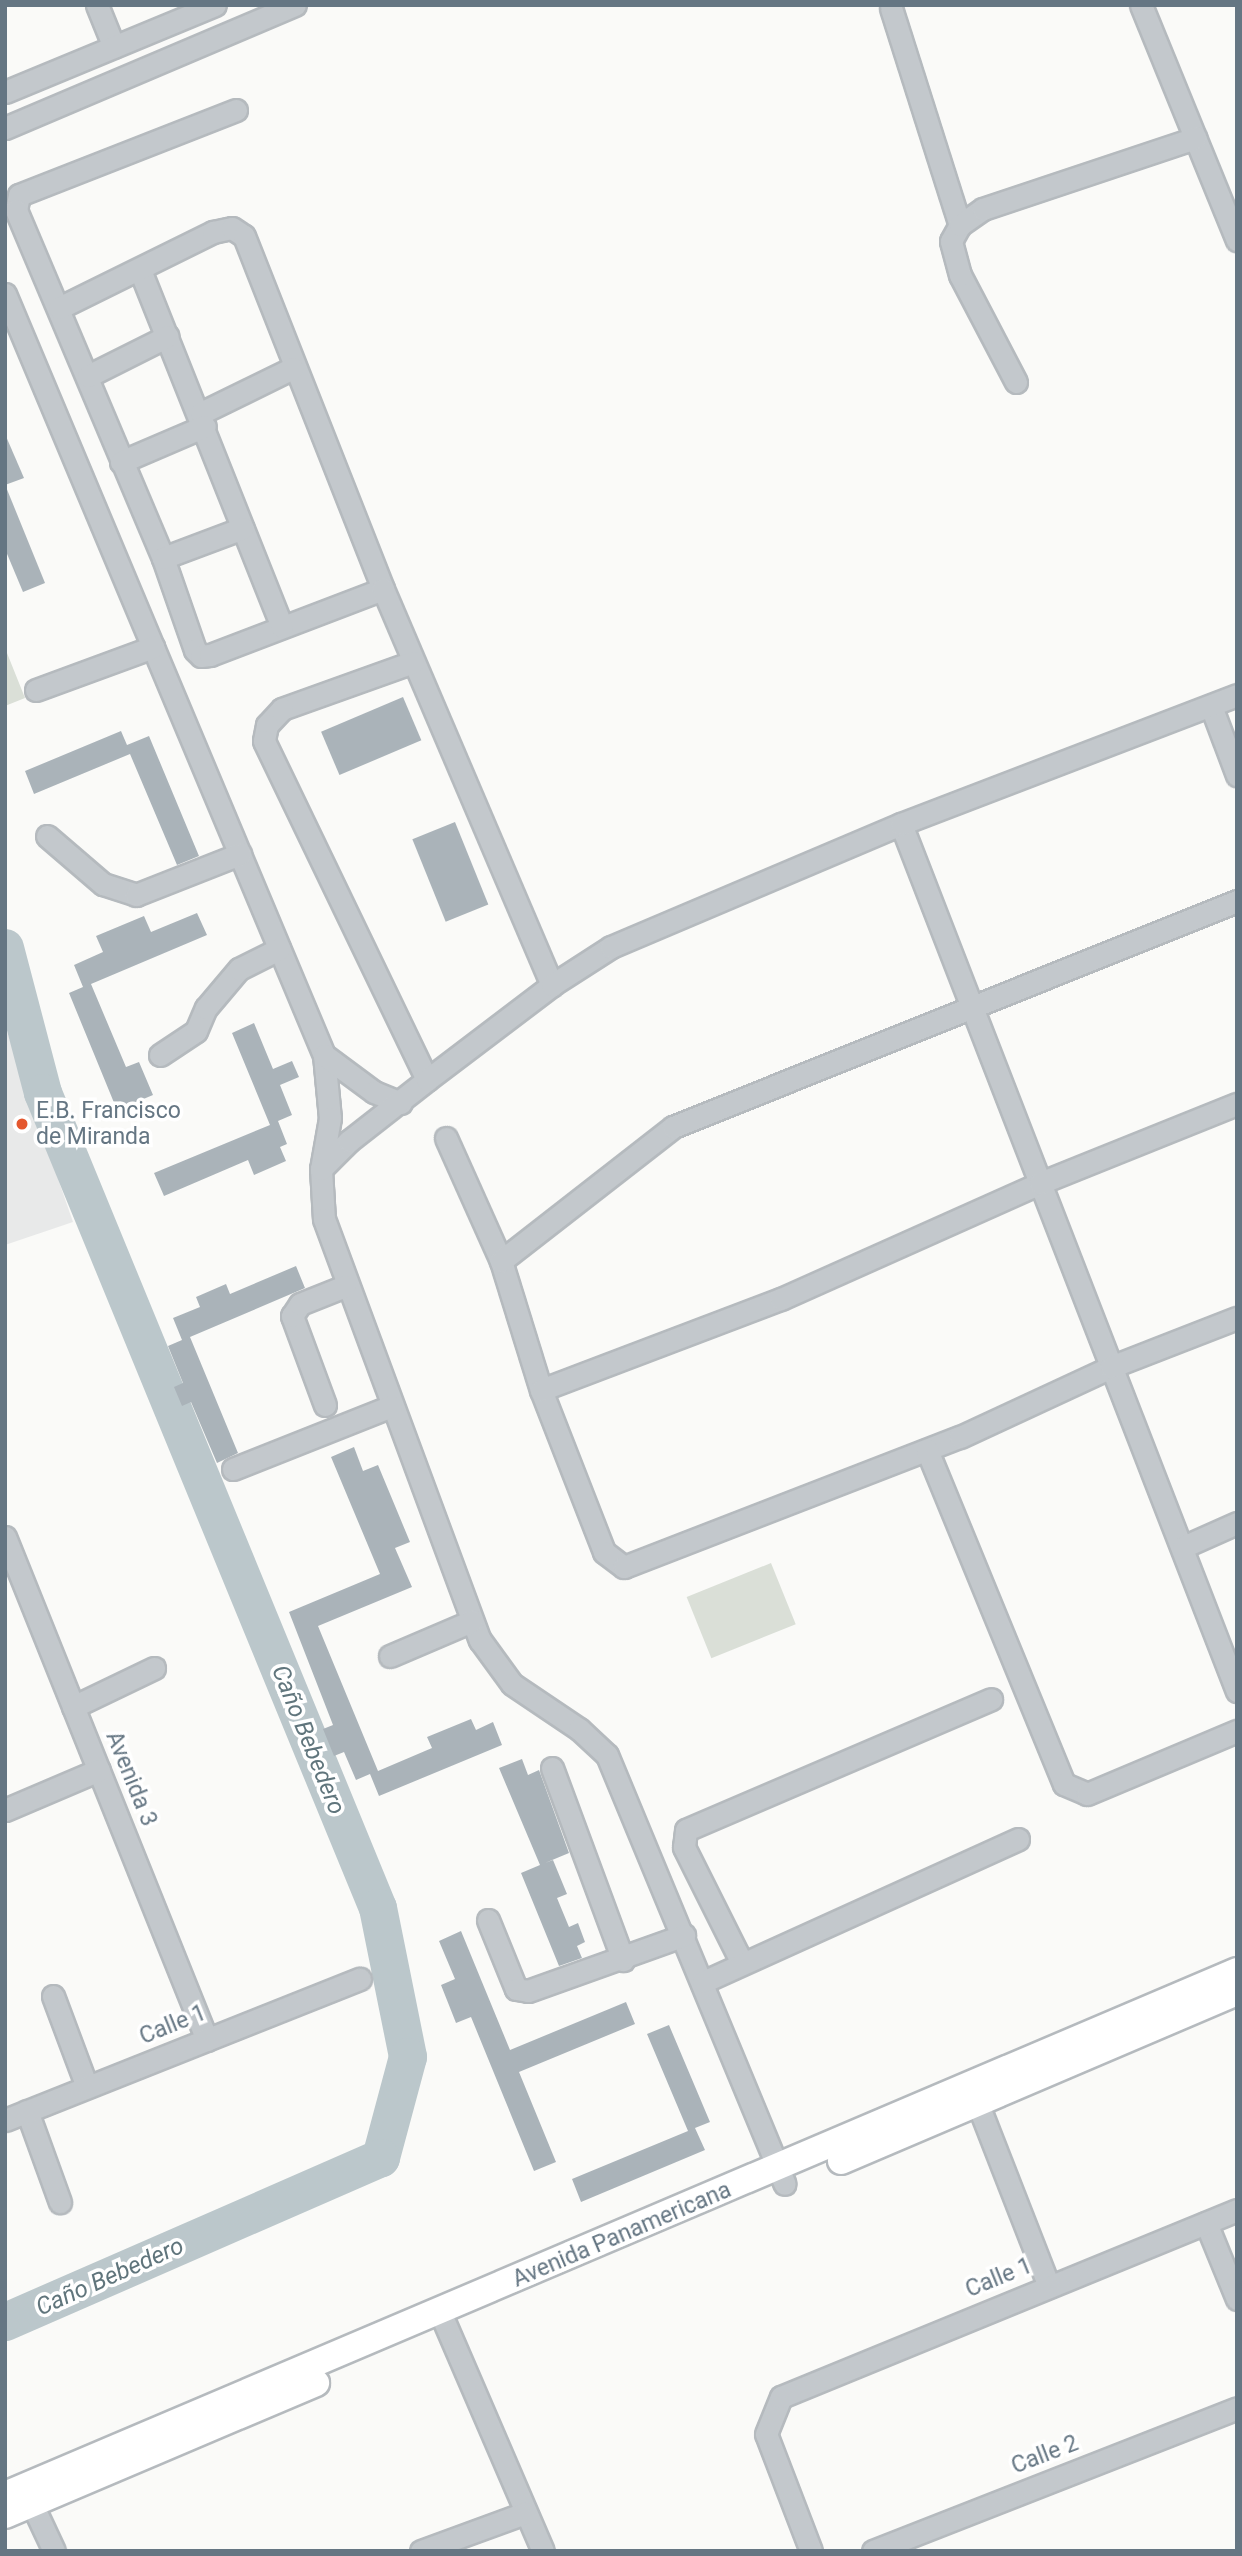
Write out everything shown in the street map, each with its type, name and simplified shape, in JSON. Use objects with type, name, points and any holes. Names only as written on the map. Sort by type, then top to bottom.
[{"type":"main road","name":"Avenida Panamericana","points":[[974,2094],[1237,1971]]},
{"type":"main road","name":"Avenida Panamericana","points":[[5,2515],[20,2495],[443,2320],[974,2094],[1237,1992]]},
{"type":"street","points":[[96,5],[114,47]]},
{"type":"street","points":[[158,5],[166,25]]},
{"type":"street","points":[[5,92],[215,5]]},
{"type":"street","points":[[5,128],[295,5]]},
{"type":"street","points":[[1140,5],[1237,240]]},
{"type":"street","points":[[891,8],[960,225]]},
{"type":"street","points":[[236,110],[19,195],[16,211],[88,376],[201,656],[383,589]]},
{"type":"street","points":[[1016,383],[960,275],[951,241],[960,225],[984,209],[1195,138]]},
{"type":"street","points":[[59,308],[141,270],[213,232],[232,228],[244,236],[293,368],[413,662],[552,985]]},
{"type":"street","points":[[141,270],[203,420],[282,627]]},
{"type":"street","points":[[5,294],[13,331],[153,647],[324,1055],[330,1118],[321,1170],[324,1219],[345,1286],[472,1621],[492,1661],[512,1684],[579,1729],[607,1755],[782,2176]]},
{"type":"street","points":[[88,376],[168,337]]},
{"type":"street","points":[[121,462],[203,420],[293,368]]},
{"type":"street","points":[[163,558],[243,528]]},
{"type":"street","points":[[36,690],[153,647]]},
{"type":"street","points":[[413,662],[282,709],[267,725],[264,741],[427,1080]]},
{"type":"street","points":[[321,1170],[349,1141],[401,1103],[427,1080],[552,985],[611,947],[901,824],[1237,695]]},
{"type":"street","points":[[1211,706],[1237,775]]},
{"type":"street","points":[[901,824],[1237,1692]]},
{"type":"street","points":[[47,836],[103,884],[136,895],[240,854]]},
{"type":"street","points":[[501,1261],[673,1127],[970,1005],[1237,901]]},
{"type":"street","points":[[160,1055],[195,1031],[206,1008],[239,969],[279,949]]},
{"type":"street","points":[[324,1055],[374,1092],[401,1103]]},
{"type":"street","points":[[541,1390],[781,1299],[1040,1184],[1237,1104]]},
{"type":"street","points":[[446,1138],[501,1261],[541,1390],[604,1552],[624,1567],[927,1450],[1111,1367],[1237,1318]]},
{"type":"street","points":[[326,1405],[292,1316],[299,1304],[345,1286]]},
{"type":"street","points":[[233,1469],[391,1406]]},
{"type":"street","points":[[927,1450],[1065,1784],[1087,1794],[1237,1731]]},
{"type":"street","points":[[1183,1547],[1237,1523]]},
{"type":"street","name":"Avenida 3","points":[[5,1537],[207,2040]]},
{"type":"street","points":[[390,1656],[472,1621]]},
{"type":"street","points":[[73,1707],[154,1668]]},
{"type":"street","points":[[742,1963],[684,1847],[685,1830],[991,1699]]},
{"type":"street","points":[[552,1768],[623,1960]]},
{"type":"street","points":[[5,1810],[99,1770]]},
{"type":"street","points":[[703,1982],[1018,1839]]},
{"type":"street","points":[[488,1920],[516,1989],[528,1991],[623,1960],[684,1935]]},
{"type":"street","name":"Calle 1","points":[[5,2120],[360,1979]]},
{"type":"street","points":[[53,1996],[87,2087]]},
{"type":"street","points":[[974,2094],[1049,2286]]},
{"type":"street","points":[[27,2111],[60,2202]]},
{"type":"street","name":"Calle 1","points":[[811,2551],[766,2434],[781,2396],[1237,2210]]},
{"type":"street","points":[[1206,2223],[1237,2300]]},
{"type":"street","points":[[443,2320],[543,2551]]},
{"type":"street","name":"Calle 2","points":[[873,2551],[1237,2408]]},
{"type":"street","points":[[20,2495],[54,2551]]},
{"type":"street","points":[[421,2551],[525,2512]]},
{"type":"shaded area","points":[[5,648],[25,698],[5,706]]},
{"type":"shaded area","name":"E.B. Francisco de Miranda","points":[[5,1026],[73,1222],[5,1245]]},
{"type":"shaded area","points":[[771,1563],[796,1624],[711,1658],[687,1597]]},
{"type":"building","points":[[5,434],[24,478],[5,485]]},
{"type":"building","points":[[6,487],[45,583],[23,592],[5,549]]},
{"type":"building","points":[[403,697],[421,740],[339,775],[321,732]]},
{"type":"building","points":[[121,731],[127,745],[149,736],[199,856],[177,865],[130,754],[34,794],[25,771]]},
{"type":"building","points":[[455,822],[488,905],[446,922],[412,839]]},
{"type":"building","points":[[197,913],[207,935],[91,984],[126,1067],[139,1062],[153,1095],[117,1110],[69,993],[83,987],[74,965],[103,952],[96,936],[144,916],[151,932]]},
{"type":"building","points":[[254,1023],[273,1069],[292,1061],[299,1077],[280,1085],[292,1115],[278,1121],[287,1144],[280,1147],[286,1161],[254,1175],[248,1160],[164,1196],[154,1173],[270,1125],[232,1033]]},
{"type":"building","points":[[296,1266],[305,1288],[190,1337],[238,1453],[217,1463],[191,1402],[182,1406],[174,1387],[183,1383],[168,1346],[182,1340],[173,1318],[200,1307],[196,1297],[226,1284],[230,1294]]},
{"type":"building","points":[[354,1447],[363,1471],[378,1465],[410,1542],[395,1548],[412,1587],[318,1626],[378,1771],[432,1748],[427,1737],[471,1719],[476,1730],[493,1722],[502,1745],[379,1796],[370,1774],[356,1780],[344,1752],[334,1756],[323,1729],[333,1725],[289,1612],[380,1574],[331,1457]]},
{"type":"building","points":[[522,1759],[528,1775],[539,1770],[569,1853],[545,1863],[553,1860],[567,1894],[557,1898],[569,1927],[578,1923],[585,1942],[577,1946],[582,1958],[559,1966],[521,1873],[540,1865],[499,1768]]},
{"type":"building","points":[[461,1931],[510,2050],[626,2002],[635,2024],[519,2072],[556,2162],[534,2171],[471,2017],[456,2023],[441,1985],[455,1979],[439,1941]]},
{"type":"building","points":[[669,2025],[710,2122],[695,2128],[705,2150],[581,2202],[572,2179],[688,2131],[647,2034]]},
{"type":"waterway","name":"Caño Bebedero","points":[[5,948],[43,1093],[378,1908],[408,2057],[381,2158],[5,2322]]},
{"type":"place","name":"E.B. Francisco de Miranda","points":[[22,1124]]}]
